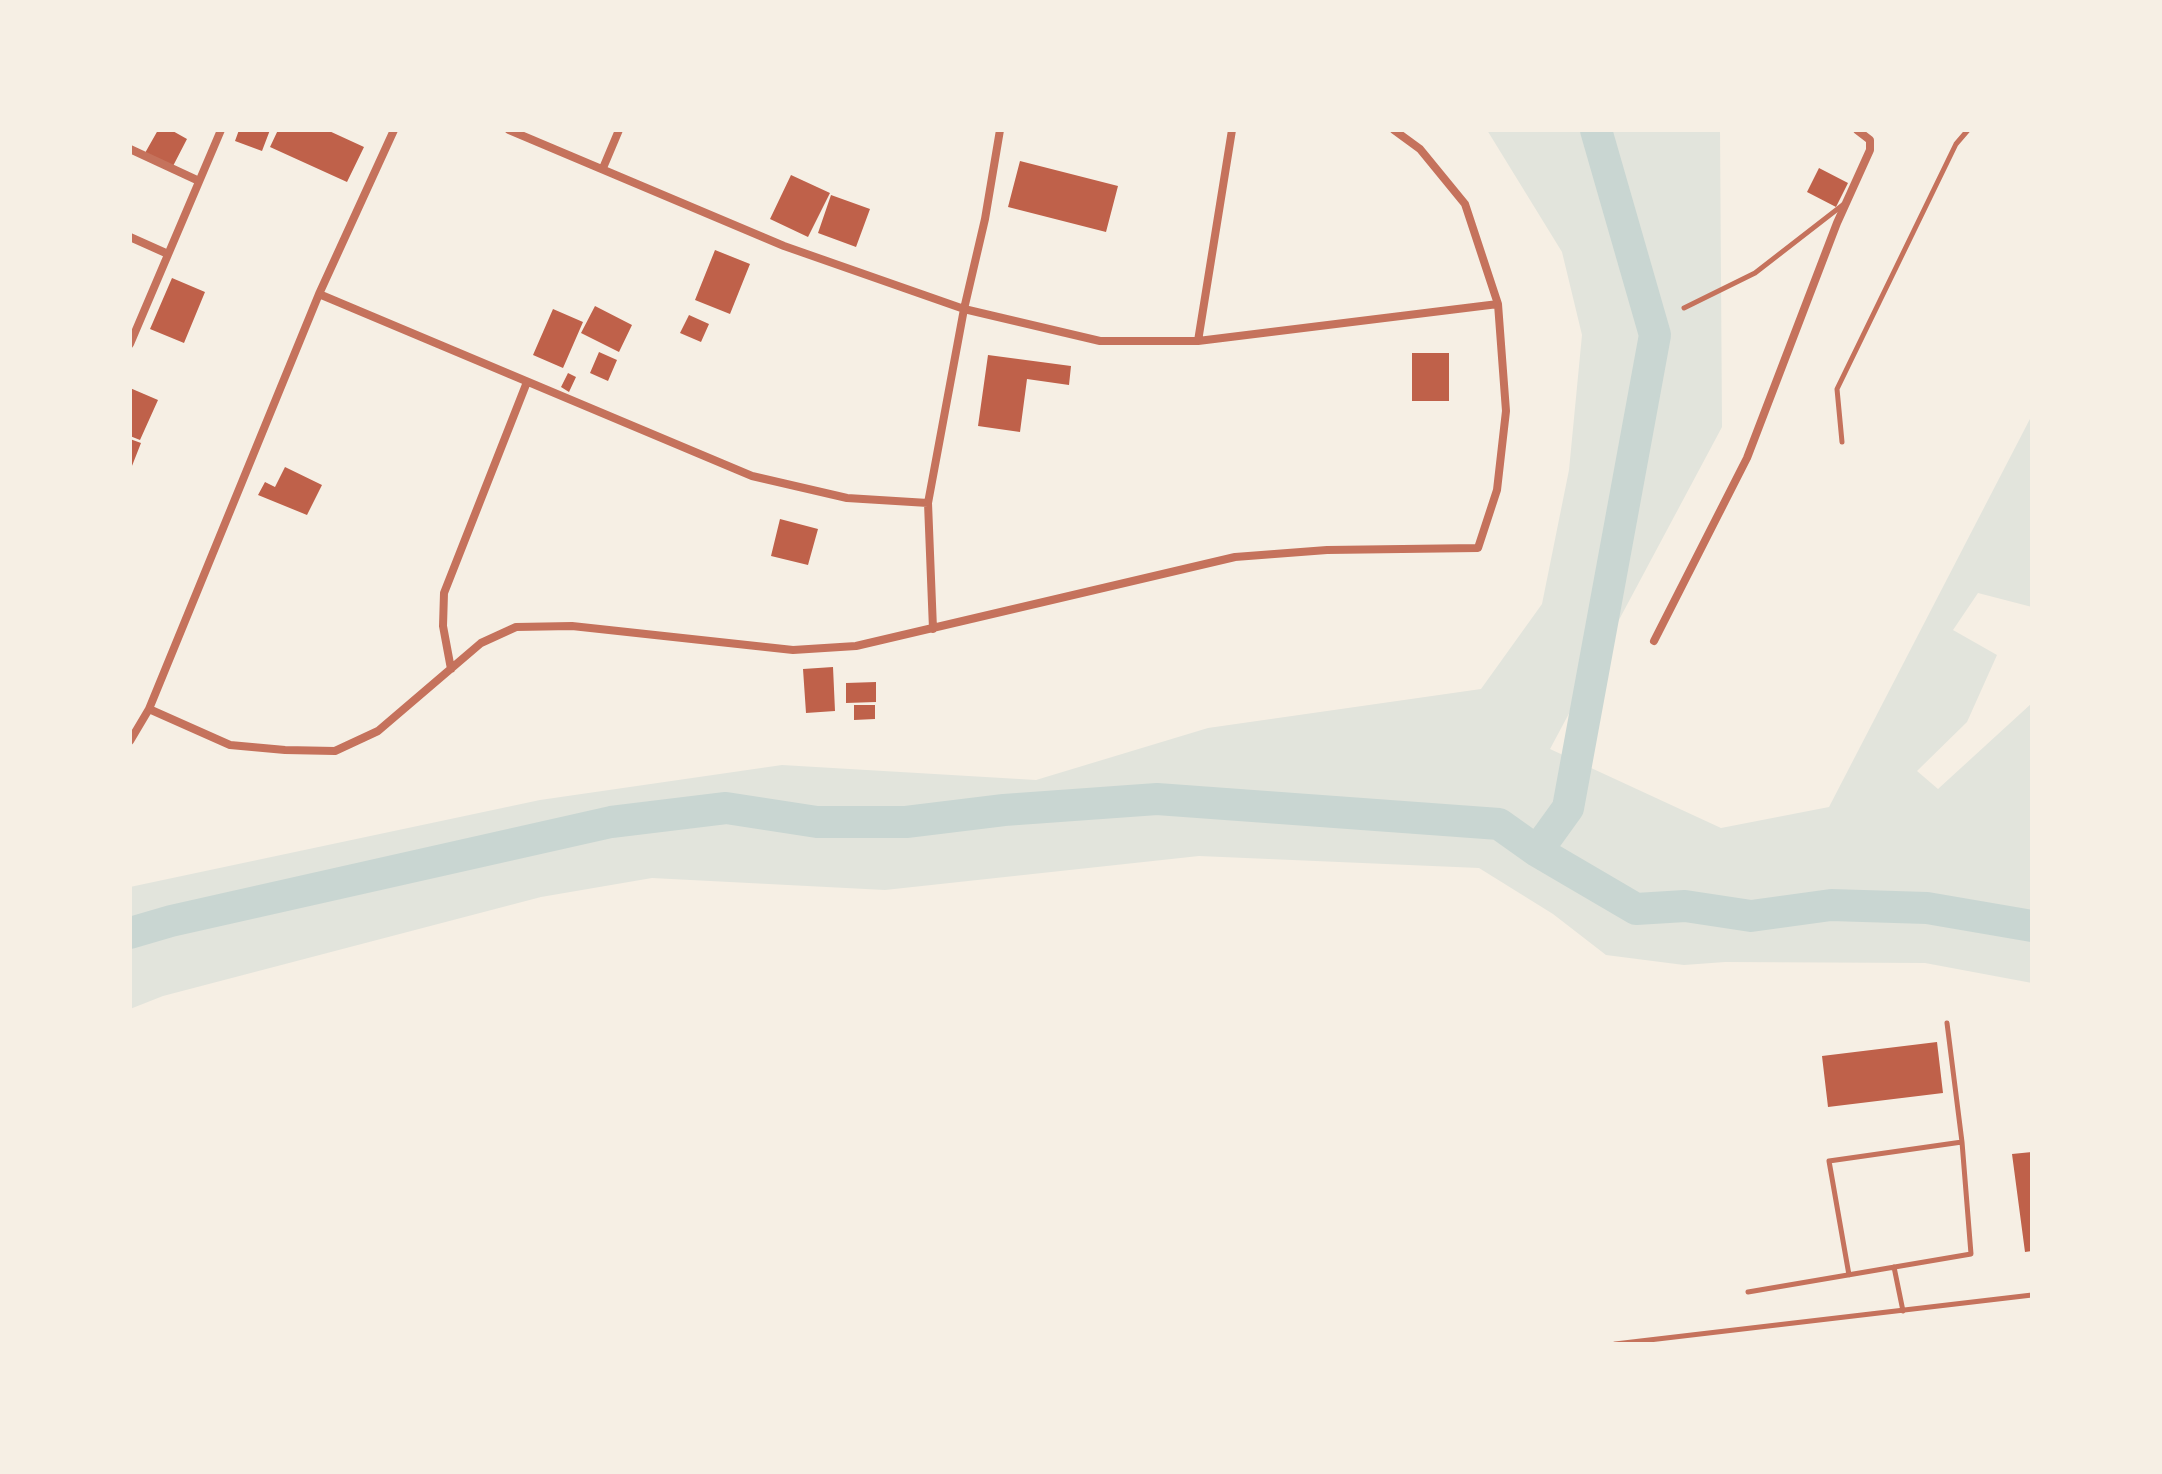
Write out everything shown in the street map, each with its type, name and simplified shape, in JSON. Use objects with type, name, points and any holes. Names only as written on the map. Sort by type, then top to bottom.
[{"type":"street","points":[[130,344],[133,328],[221,130]]},
{"type":"street","points":[[130,741],[149,709],[319,294],[394,130]]},
{"type":"street","points":[[509,130],[784,246],[964,309],[1100,341],[1198,341],[1498,304]]},
{"type":"street","points":[[603,168],[619,130]]},
{"type":"street","points":[[933,629],[928,503],[1000,130]]},
{"type":"street","points":[[1198,341],[1232,130]]},
{"type":"street","points":[[149,709],[230,745],[335,751],[378,731],[481,643],[516,627],[572,626],[793,650],[856,646],[1235,557],[1327,550],[1478,548],[1497,490],[1506,411],[1498,304],[1465,204],[1420,149],[1394,130]]},
{"type":"street","points":[[1654,641],[1747,458],[1846,202],[1870,150],[1870,140],[1857,130]]},
{"type":"street","points":[[130,149],[199,181]]},
{"type":"street","points":[[130,237],[168,254]]},
{"type":"street","points":[[319,294],[752,476],[847,498],[928,503]]},
{"type":"street","points":[[451,669],[443,626],[444,593],[527,382]]},
{"type":"lane","points":[[1842,442],[1837,389],[1956,144],[1968,130]]},
{"type":"lane","points":[[1684,308],[1755,273],[1846,202]]},
{"type":"lane","points":[[1748,1292],[1971,1254],[1962,1142],[1947,1023]]},
{"type":"lane","points":[[1849,1275],[1829,1161],[1962,1142]]},
{"type":"lane","points":[[1894,1267],[1903,1311]]},
{"type":"lane","points":[[1615,1344],[2032,1295]]},
{"type":"shaded area","points":[[1487,130],[1720,130],[1722,427],[1550,749],[1721,828],[1829,807],[2032,415],[2032,607],[1978,593],[1953,630],[1997,655],[1967,722],[1917,771],[1938,789],[2032,703],[2032,983],[1925,963],[1725,962],[1684,965],[1606,955],[1553,914],[1479,868],[1199,856],[885,890],[652,878],[541,897],[163,996],[130,1009],[130,887],[540,800],[782,765],[1036,780],[1208,728],[1481,689],[1542,604],[1569,470],[1582,335],[1562,252]]},
{"type":"building","points":[[158,130],[171,130],[187,139],[172,168],[145,153]]},
{"type":"building","points":[[239,130],[270,130],[262,151],[235,141]]},
{"type":"building","points":[[278,130],[327,130],[364,147],[347,182],[270,147]]},
{"type":"building","points":[[1020,161],[1118,186],[1106,232],[1008,207]]},
{"type":"building","points":[[1819,168],[1848,183],[1836,207],[1807,192]]},
{"type":"building","points":[[791,175],[830,193],[808,237],[770,219]]},
{"type":"building","points":[[831,195],[870,209],[856,247],[818,233]]},
{"type":"building","points":[[715,250],[750,264],[730,314],[695,300]]},
{"type":"building","points":[[172,278],[205,292],[184,343],[150,329]]},
{"type":"building","points":[[595,306],[632,325],[619,352],[581,333]]},
{"type":"building","points":[[553,309],[583,322],[563,368],[533,355]]},
{"type":"building","points":[[689,315],[709,324],[701,342],[680,333]]},
{"type":"building","points":[[599,352],[617,360],[608,381],[590,373]]},
{"type":"building","points":[[1412,353],[1449,353],[1449,401],[1412,401]]},
{"type":"building","points":[[988,355],[1071,366],[1069,385],[1027,379],[1020,432],[978,426]]},
{"type":"building","points":[[568,373],[576,377],[569,392],[561,387]]},
{"type":"building","points":[[130,388],[158,400],[140,440],[130,436]]},
{"type":"building","points":[[130,439],[141,443],[130,471]]},
{"type":"building","points":[[285,467],[322,485],[307,515],[258,495],[265,482],[275,487]]},
{"type":"building","points":[[780,519],[818,529],[808,565],[771,556]]},
{"type":"building","points":[[833,667],[835,711],[806,713],[803,669]]},
{"type":"building","points":[[876,682],[876,702],[846,703],[846,683]]},
{"type":"building","points":[[854,705],[875,705],[875,719],[854,720]]},
{"type":"building","points":[[1937,1042],[1943,1093],[1828,1107],[1822,1056]]},
{"type":"building","points":[[2032,1152],[2032,1251],[2025,1252],[2012,1154]]},
{"type":"waterway","points":[[1537,851],[1568,808],[1655,335],[1596,130]]},
{"type":"waterway","points":[[130,933],[171,921],[611,822],[726,808],[817,822],[906,822],[1004,810],[1157,799],[1499,824],[1537,851],[1636,909],[1685,906],[1751,916],[1831,905],[1927,908],[2032,926]]}]
